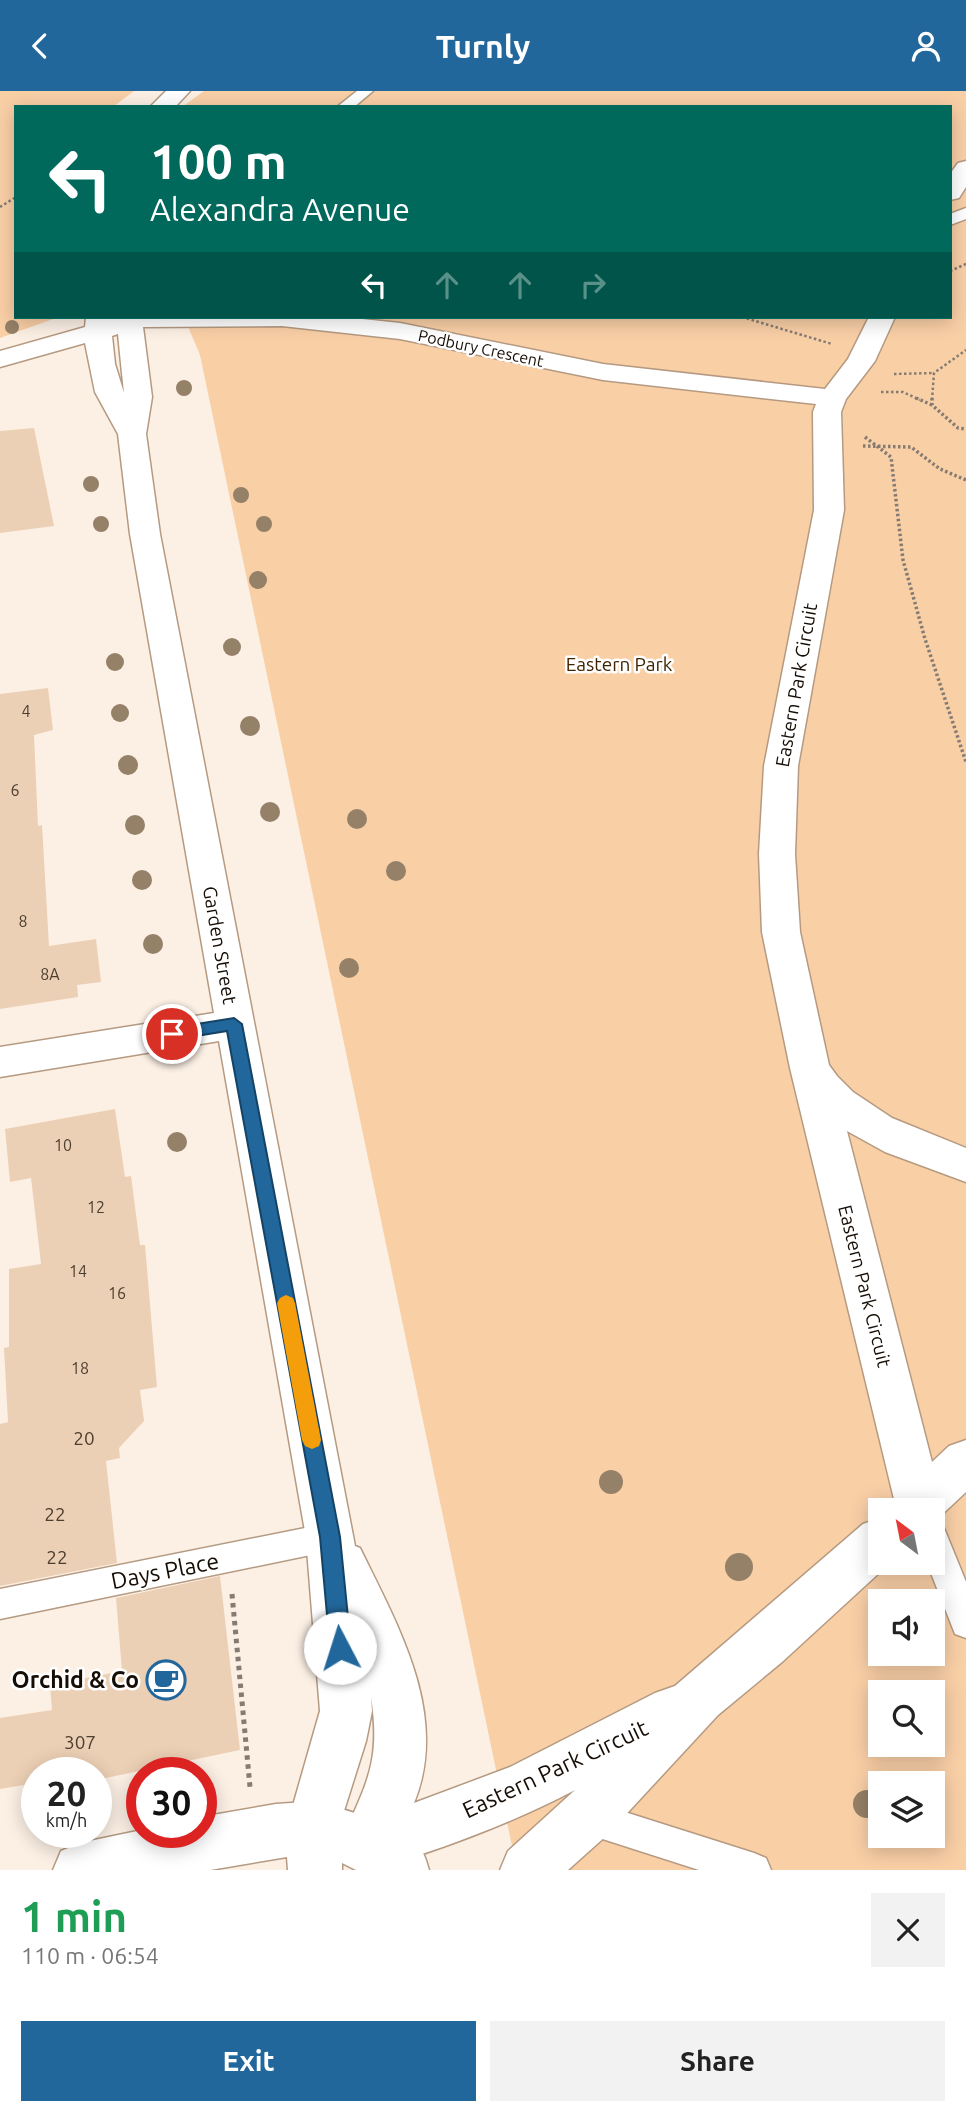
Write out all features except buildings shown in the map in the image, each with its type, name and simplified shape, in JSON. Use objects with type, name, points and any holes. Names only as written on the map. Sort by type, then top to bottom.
[{"type":"street","points":[[163,105],[179,91]]},
{"type":"street","points":[[952,190],[966,168]]},
{"type":"street","points":[[830,405],[866,353],[881,319]]},
{"type":"street","name":"Podbury Crescent","points":[[99,332],[129,326],[162,331],[283,329],[352,334],[584,381],[830,405]]},
{"type":"street","name":"Garden Street","points":[[129,326],[138,397],[132,434],[145,534],[330,1537],[346,1711],[343,1736],[324,1782],[314,1850]]},
{"type":"street","points":[[0,359],[99,332]]},
{"type":"street","points":[[0,376],[99,332]]},
{"type":"street","name":"Garden Street","points":[[99,332],[108,396],[132,434]]},
{"type":"street","name":"Eastern Park Circuit","points":[[830,405],[827,449],[831,492],[828,517],[781,766],[777,854],[781,932],[810,1068],[918,1498]]},
{"type":"street","points":[[0,1062],[234,1024]]},
{"type":"street","name":"Eastern Park Circuit","points":[[810,1068],[829,1095],[849,1111],[907,1142],[966,1165]]},
{"type":"street","points":[[936,1498],[966,1461]]},
{"type":"street","name":"Garden Street","points":[[330,1537],[390,1666],[402,1721],[402,1746],[384,1857]]},
{"type":"street","name":"Eastern Park Circuit","points":[[527,1870],[587,1817],[700,1697],[774,1637],[868,1551]]},
{"type":"street","name":"Eastern Park Circuit","points":[[384,1857],[448,1819],[527,1787],[700,1697]]},
{"type":"street","points":[[80,1870],[255,1835],[314,1850],[384,1857]]},
{"type":"lane","points":[[347,105],[366,91]]},
{"type":"lane","name":"Days Place","points":[[0,1604],[330,1537]]},
{"type":"lane","points":[[945,1572],[966,1623]]},
{"type":"lane","points":[[587,1817],[754,1870]]},
{"type":"path","points":[[749,319],[890,358],[879,375],[934,373],[966,350]]},
{"type":"path","points":[[932,405],[934,373]]},
{"type":"path","points":[[879,392],[903,392],[932,405],[958,428],[966,429]]},
{"type":"path","points":[[860,433],[891,457],[903,560],[925,639],[966,762]]},
{"type":"path","points":[[827,449],[879,446],[914,448],[940,469],[966,480]]},
{"type":"path","points":[[229,1558],[255,1835]]},
{"type":"green space","points":[[0,91],[134,91],[116,105],[14,105],[14,319],[53,319],[0,338]]},
{"type":"green space","name":"Eastern Park","points":[[204,91],[966,91],[966,1870],[517,1870],[200,355],[185,319],[952,319],[952,105],[185,105]]},
{"type":"slow traffic","points":[[286,1303],[312,1440]]},
{"type":"place","name":"Orchid & Co","points":[[166,1680]]},
{"type":"route","points":[[172,1034],[234,1024],[330,1537],[340,1648]]}]
